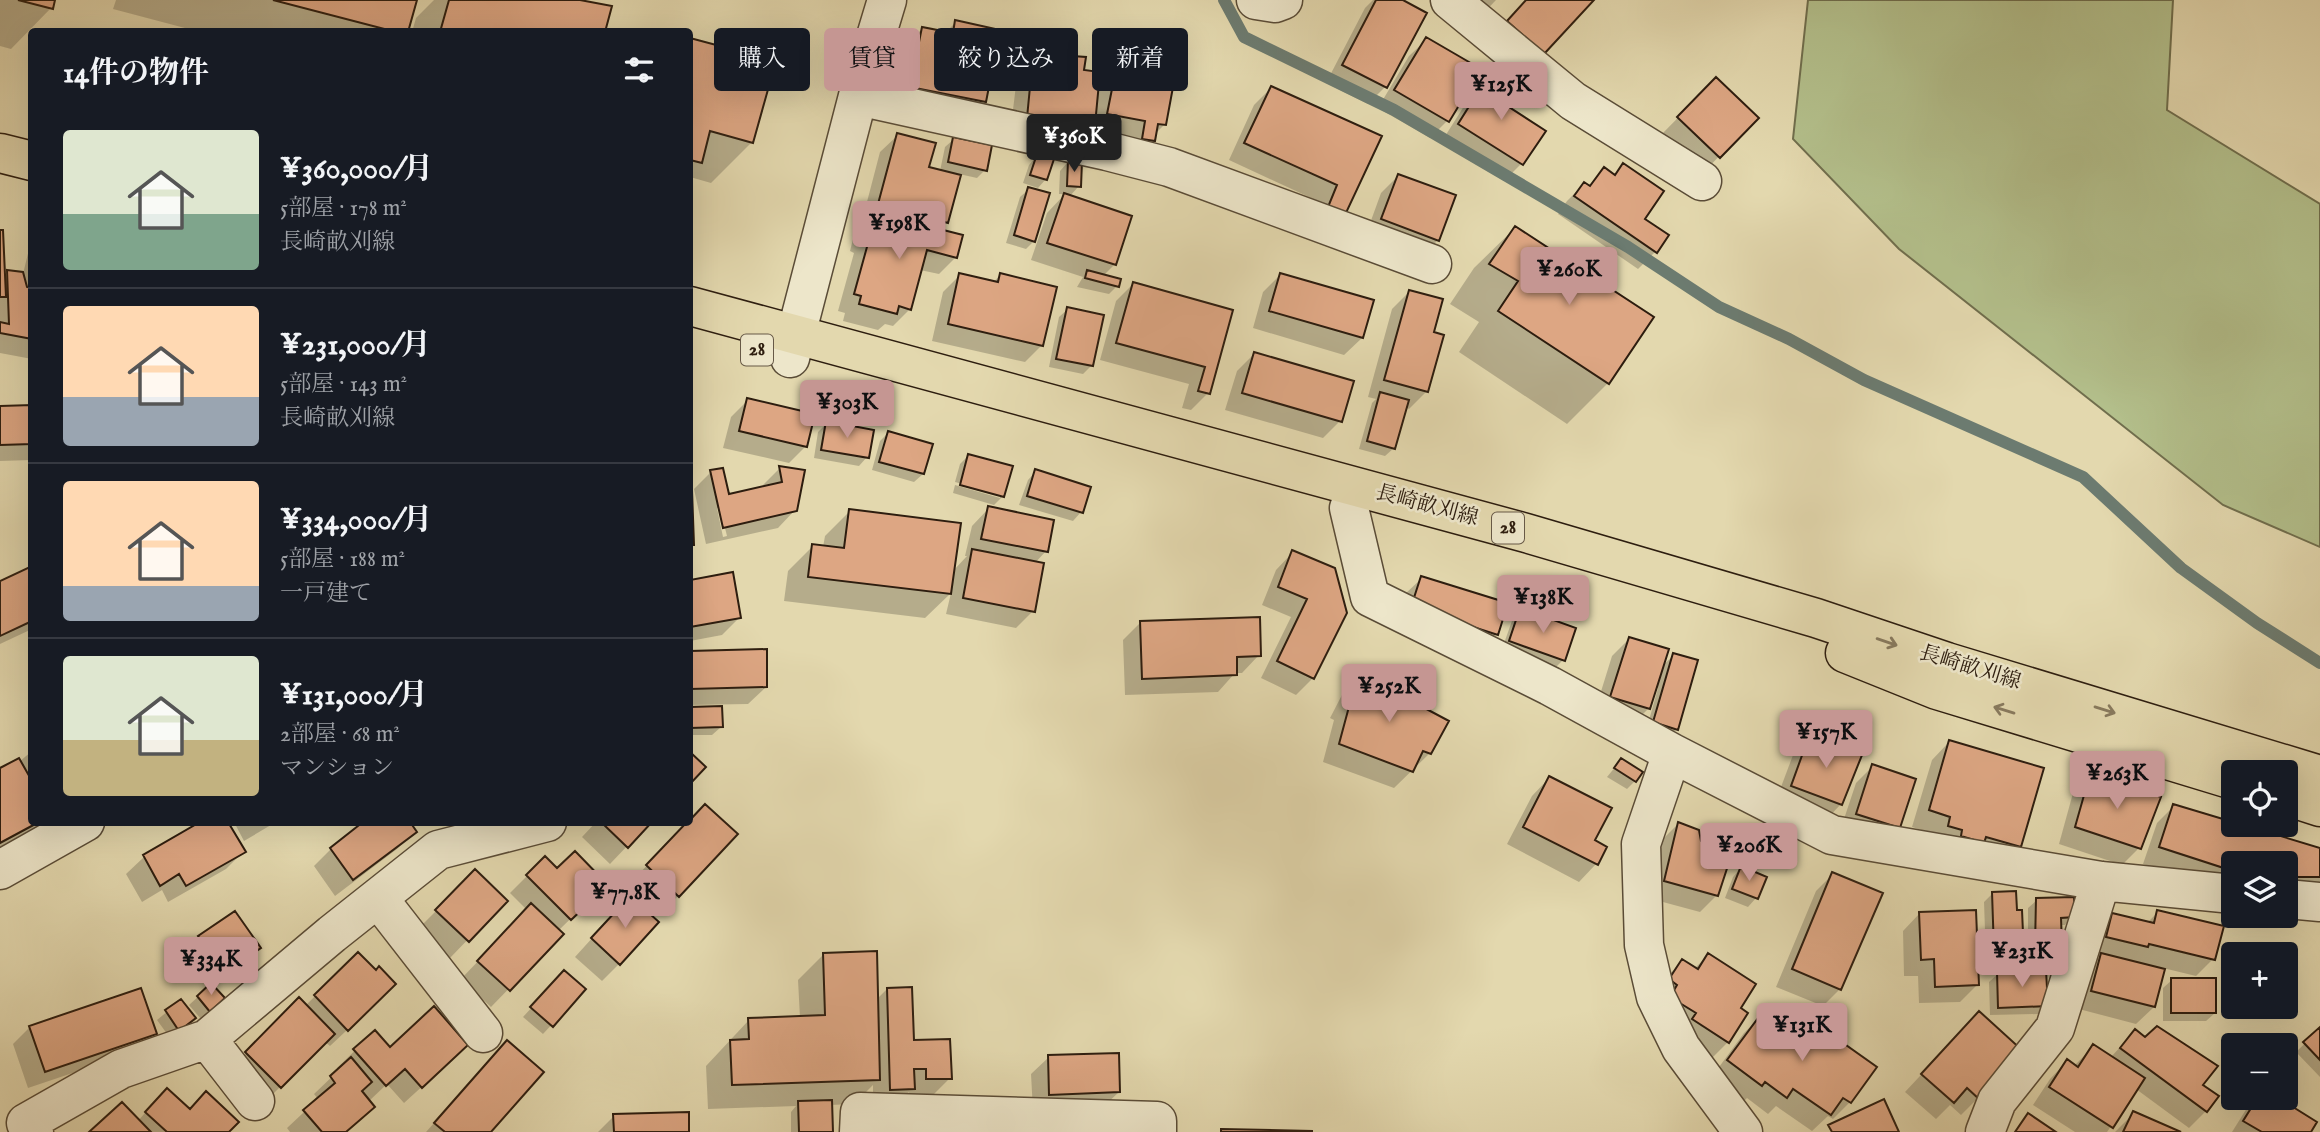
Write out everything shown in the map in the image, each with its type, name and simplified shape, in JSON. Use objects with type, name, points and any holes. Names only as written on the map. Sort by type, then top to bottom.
[{"type":"main road","points":[[0,126],[28,133]]},
{"type":"main road","points":[[0,153],[28,160]]},
{"type":"main road","name":"長崎畝刈線","points":[[693,307],[793,347],[1802,636],[1937,690],[2221,776]]},
{"type":"main road","name":"長崎畝刈線","points":[[693,332],[793,347],[1527,533],[1816,618],[1947,662],[2320,775]]},
{"type":"main road","points":[[2298,800],[2320,807]]},
{"type":"street","points":[[1256,0],[1275,3],[1283,0]]},
{"type":"street","points":[[1450,0],[1573,101],[1702,181]]},
{"type":"street","points":[[793,347],[858,96],[884,10]]},
{"type":"street","points":[[858,96],[1169,167],[1432,264]]},
{"type":"street","points":[[1349,508],[1370,597],[1550,686],[1672,753],[1832,835],[2101,881],[2221,893]]},
{"type":"street","points":[[1672,753],[1641,844],[1644,945],[1656,996],[1681,1048],[1743,1132]]},
{"type":"street","points":[[0,870],[78,826]]},
{"type":"street","points":[[34,1132],[26,1122],[121,1069],[207,1039],[438,850],[531,826]]},
{"type":"street","points":[[1985,1132],[1997,1101],[2055,1028],[2101,881]]},
{"type":"street","points":[[378,898],[483,1033]]},
{"type":"street","points":[[2298,900],[2320,902]]},
{"type":"street","points":[[207,1039],[255,1101]]},
{"type":"street","points":[[859,1132],[860,1112],[1157,1121],[1157,1132]]},
{"type":"green space","points":[[1808,0],[2173,0],[2167,110],[2320,204],[2320,547],[2223,505],[1899,249],[1793,139]]},
{"type":"building","points":[[18,0],[55,0],[53,9]]},
{"type":"building","points":[[273,0],[417,0],[409,28],[381,28]]},
{"type":"building","points":[[449,0],[580,0],[612,6],[606,28],[441,28]]},
{"type":"building","points":[[1376,0],[1403,0],[1427,13],[1387,88],[1342,65]]},
{"type":"building","points":[[1526,0],[1594,0],[1544,54],[1507,21]]},
{"type":"building","points":[[955,20],[991,28],[954,28]]},
{"type":"building","points":[[922,27],[934,29],[934,91],[988,91],[986,102],[920,89]]},
{"type":"building","points":[[1426,37],[1481,69],[1449,122],[1394,90]]},
{"type":"building","points":[[693,39],[714,44],[714,91],[768,91],[753,143],[710,131],[702,163],[693,161]]},
{"type":"building","points":[[1078,56],[1086,57],[1084,70],[1092,71],[1092,91],[1098,91],[1095,125],[1027,118],[1030,91],[1078,91]]},
{"type":"building","points":[[1495,65],[1507,72],[1492,96],[1546,131],[1523,165],[1458,124]]},
{"type":"building","points":[[1716,77],[1759,118],[1720,158],[1677,117]]},
{"type":"building","points":[[1271,86],[1382,136],[1345,215],[1328,207],[1337,185],[1244,143]]},
{"type":"building","points":[[1112,91],[1172,91],[1166,125],[1158,124],[1155,141],[1142,139],[1145,121],[1107,114]]},
{"type":"building","points":[[897,133],[936,143],[929,167],[961,175],[948,223],[878,204]]},
{"type":"building","points":[[953,137],[992,145],[987,171],[948,162]]},
{"type":"building","points":[[1037,154],[1054,159],[1047,180],[1030,175]]},
{"type":"building","points":[[1068,160],[1082,161],[1081,187],[1067,186]]},
{"type":"building","points":[[1623,163],[1664,191],[1645,219],[1669,235],[1657,253],[1574,196],[1584,182],[1590,186],[1604,167],[1615,175]]},
{"type":"building","points":[[1398,174],[1456,195],[1439,241],[1381,219]]},
{"type":"building","points":[[1028,187],[1050,193],[1035,242],[1014,235]]},
{"type":"building","points":[[1064,193],[1132,216],[1116,265],[1047,243]]},
{"type":"building","points":[[872,212],[963,235],[957,258],[927,250],[911,310],[899,306],[897,314],[859,304],[861,296],[854,294],[870,236],[866,234]]},
{"type":"building","points":[[1515,226],[1654,317],[1609,384],[1498,311],[1518,281],[1489,264]]},
{"type":"building","points":[[0,230],[3,230],[6,297],[0,297]]},
{"type":"building","points":[[7,270],[23,272],[28,287],[28,338],[0,333],[0,322],[9,324]]},
{"type":"building","points":[[1087,270],[1121,279],[1119,287],[1085,278]]},
{"type":"building","points":[[959,273],[998,282],[1000,273],[1057,287],[1043,346],[948,324]]},
{"type":"building","points":[[1280,273],[1374,300],[1363,338],[1269,311]]},
{"type":"building","points":[[1133,282],[1233,310],[1210,394],[1198,391],[1205,367],[1116,343]]},
{"type":"building","points":[[1409,290],[1443,299],[1434,332],[1444,335],[1428,392],[1384,380]]},
{"type":"building","points":[[1067,307],[1104,315],[1093,366],[1056,359]]},
{"type":"building","points":[[1254,352],[1354,381],[1342,422],[1242,393]]},
{"type":"building","points":[[1380,392],[1409,400],[1395,449],[1367,441]]},
{"type":"building","points":[[747,398],[815,414],[807,447],[739,431]]},
{"type":"building","points":[[28,405],[28,444],[0,445],[0,406]]},
{"type":"building","points":[[826,421],[874,430],[869,458],[821,450]]},
{"type":"building","points":[[888,431],[933,444],[924,474],[879,462]]},
{"type":"building","points":[[968,454],[1013,466],[1004,497],[960,485]]},
{"type":"building","points":[[779,466],[805,470],[797,511],[723,528],[710,470],[723,468],[729,494],[782,482]]},
{"type":"building","points":[[1035,469],[1091,487],[1083,513],[1027,496]]},
{"type":"building","points":[[988,506],[1054,520],[1048,552],[981,539]]},
{"type":"building","points":[[849,509],[961,523],[951,594],[808,577],[812,544],[844,548]]},
{"type":"building","points":[[972,549],[1044,563],[1035,612],[963,598]]},
{"type":"building","points":[[1292,550],[1335,568],[1347,613],[1314,679],[1277,661],[1307,599],[1278,587]]},
{"type":"building","points":[[28,568],[28,623],[0,636],[0,581]]},
{"type":"building","points":[[733,572],[741,618],[693,626],[693,579]]},
{"type":"building","points":[[1421,576],[1508,603],[1498,635],[1411,607]]},
{"type":"building","points":[[1520,608],[1576,628],[1565,661],[1509,641]]},
{"type":"building","points":[[1260,617],[1261,656],[1237,657],[1237,675],[1142,679],[1140,621]]},
{"type":"building","points":[[1629,637],[1669,649],[1650,709],[1610,697]]},
{"type":"building","points":[[767,649],[767,687],[693,689],[693,651]]},
{"type":"building","points":[[1673,653],[1698,660],[1678,730],[1653,722]]},
{"type":"building","points":[[1360,674],[1379,685],[1383,678],[1405,690],[1402,696],[1449,721],[1431,754],[1423,751],[1413,772],[1339,744],[1350,703],[1346,700]]},
{"type":"building","points":[[722,706],[723,727],[693,728],[693,707]]},
{"type":"building","points":[[1809,736],[1862,755],[1842,805],[1791,786]]},
{"type":"building","points":[[1949,740],[2044,768],[2021,847],[1986,837],[1984,843],[1961,836],[1962,830],[1948,826],[1950,817],[1929,810]]},
{"type":"building","points":[[693,755],[706,767],[693,781]]},
{"type":"building","points":[[19,758],[28,774],[28,826],[32,826],[0,843],[0,768]]},
{"type":"building","points":[[1621,758],[1643,772],[1636,782],[1614,768]]},
{"type":"building","points":[[1872,764],[1916,779],[1900,828],[1856,814]]},
{"type":"building","points":[[2090,774],[2161,797],[2141,849],[2075,827]]},
{"type":"building","points":[[1549,776],[1612,808],[1595,840],[1607,847],[1598,865],[1523,827]]},
{"type":"building","points":[[705,804],[738,834],[679,897],[646,865],[683,826],[693,826],[693,817]]},
{"type":"building","points":[[2173,804],[2221,818],[2221,837],[2284,837],[2320,848],[2320,877],[2298,877],[2298,851],[2221,851],[2221,867],[2159,847]]},
{"type":"building","points":[[1678,822],[1699,830],[1701,841],[1734,847],[1718,896],[1664,881]]},
{"type":"building","points":[[193,826],[230,826],[246,852],[186,886],[179,874],[160,886],[143,855]]},
{"type":"building","points":[[358,826],[413,826],[417,832],[353,880],[330,848]]},
{"type":"building","points":[[605,826],[648,826],[628,848]]},
{"type":"building","points":[[575,851],[608,885],[571,920],[526,875],[545,856],[557,868]]},
{"type":"building","points":[[1741,866],[1767,877],[1758,899],[1732,889]]},
{"type":"building","points":[[475,869],[508,901],[469,942],[435,910]]},
{"type":"building","points":[[1832,872],[1883,893],[1841,990],[1792,969]]},
{"type":"building","points":[[2016,891],[2017,910],[2022,910],[2023,933],[2018,933],[2018,950],[1994,951],[1992,892]]},
{"type":"building","points":[[630,896],[659,922],[620,965],[591,938]]},
{"type":"building","points":[[2074,897],[2075,917],[2061,918],[2062,946],[2035,947],[2036,898]]},
{"type":"building","points":[[531,903],[564,934],[510,991],[477,961]]},
{"type":"building","points":[[1976,910],[1979,985],[1935,987],[1934,959],[1921,960],[1919,912]]},
{"type":"building","points":[[2157,910],[2221,925],[2223,928],[2215,960],[2106,937],[2112,913],[2154,923]]},
{"type":"building","points":[[235,911],[261,948],[224,973],[198,936]]},
{"type":"building","points":[[877,951],[880,1080],[732,1085],[730,1040],[749,1039],[748,1018],[825,1015],[823,953]]},
{"type":"building","points":[[358,952],[376,970],[379,966],[396,984],[348,1031],[314,995]]},
{"type":"building","points":[[1708,953],[1756,984],[1741,1008],[1748,1013],[1729,1043],[1692,1019],[1696,1013],[1670,997],[1677,985],[1669,979],[1682,959],[1698,969]]},
{"type":"building","points":[[2101,953],[2165,969],[2155,1007],[2091,991]]},
{"type":"building","points":[[564,970],[586,989],[553,1027],[530,1007]]},
{"type":"building","points":[[2046,970],[2048,1006],[1998,1008],[1997,972]]},
{"type":"building","points":[[2171,978],[2216,978],[2216,1013],[2171,1013]]},
{"type":"building","points":[[211,983],[225,998],[210,1012],[197,996]]},
{"type":"building","points":[[912,987],[914,1040],[950,1039],[952,1079],[926,1079],[926,1069],[914,1069],[915,1089],[890,1090],[887,988]]},
{"type":"building","points":[[141,988],[157,1034],[45,1072],[29,1026]]},
{"type":"building","points":[[299,997],[335,1034],[281,1088],[245,1052]]},
{"type":"building","points":[[181,999],[196,1018],[179,1031],[165,1010]]},
{"type":"building","points":[[434,1006],[468,1045],[422,1088],[405,1069],[386,1086],[353,1049],[375,1030],[390,1047]]},
{"type":"building","points":[[1979,1011],[2023,1051],[1979,1099],[1967,1088],[1954,1103],[1921,1074]]},
{"type":"building","points":[[1761,1014],[1777,1025],[1784,1015],[1812,1036],[1819,1026],[1877,1067],[1851,1103],[1843,1098],[1831,1115],[1793,1089],[1787,1098],[1765,1082],[1762,1086],[1727,1060]]},
{"type":"building","points":[[2157,1026],[2218,1066],[2203,1085],[2219,1096],[2207,1112],[2120,1048],[2135,1029],[2145,1037]]},
{"type":"building","points":[[2320,1027],[2320,1060],[2303,1042]]},
{"type":"building","points":[[507,1040],[544,1072],[491,1132],[445,1132],[434,1123]]},
{"type":"building","points":[[2093,1044],[2145,1078],[2113,1128],[2049,1087],[2067,1059],[2078,1067]]},
{"type":"building","points":[[1119,1053],[1120,1092],[1049,1095],[1048,1055]]},
{"type":"building","points":[[351,1057],[372,1082],[362,1091],[375,1107],[346,1132],[322,1132],[303,1110],[335,1083],[330,1076]]},
{"type":"building","points":[[167,1088],[190,1109],[206,1091],[239,1122],[229,1132],[167,1132],[145,1112]]},
{"type":"building","points":[[1884,1099],[1899,1132],[1832,1132],[1828,1125]]},
{"type":"building","points":[[832,1100],[833,1132],[799,1132],[798,1101]]},
{"type":"building","points":[[122,1102],[151,1132],[89,1132]]},
{"type":"building","points":[[2250,1110],[2298,1110],[2317,1122],[2311,1132],[2262,1132],[2243,1121]]},
{"type":"building","points":[[2133,1111],[2181,1132],[2123,1132]]},
{"type":"building","points":[[689,1112],[689,1132],[614,1132],[613,1114]]},
{"type":"building","points":[[2028,1113],[2056,1132],[2015,1132]]},
{"type":"building","points":[[1221,1129],[1312,1131],[1312,1132],[1221,1132]]},
{"type":"waterway","points":[[1224,0],[1244,37],[1394,110],[1628,247],[1719,307],[1789,339],[1864,380],[2083,477],[2181,568],[2257,623],[2320,663]]}]
